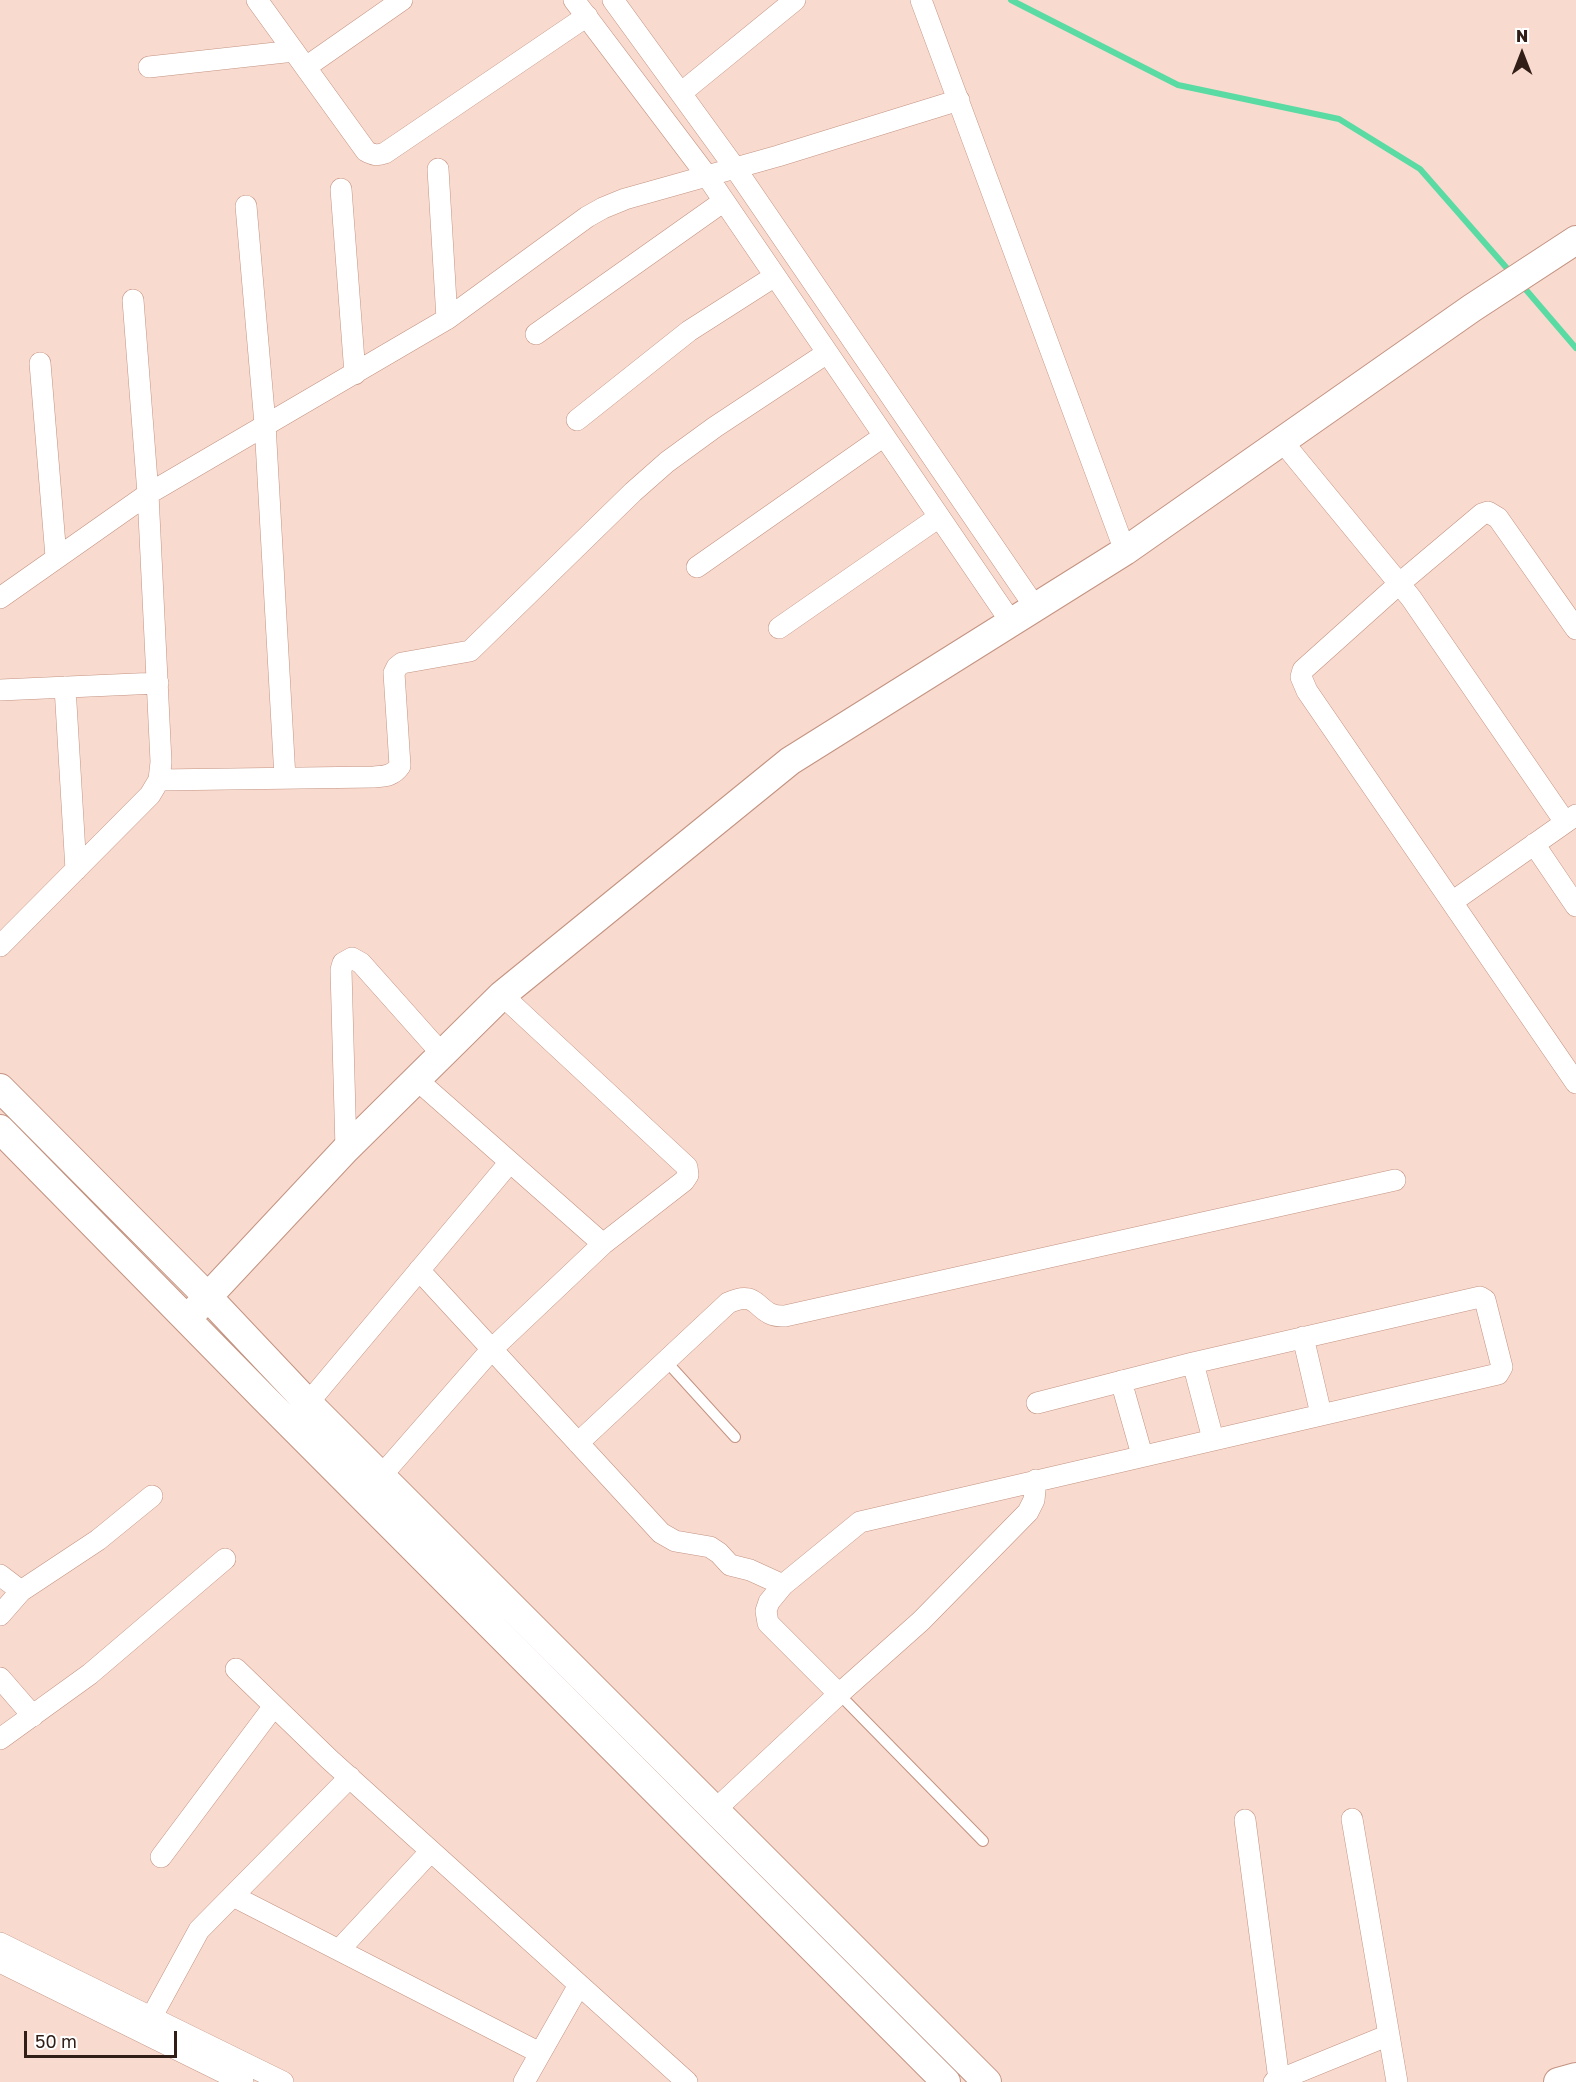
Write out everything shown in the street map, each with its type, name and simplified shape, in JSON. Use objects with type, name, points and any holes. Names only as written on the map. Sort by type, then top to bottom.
[{"type":"main road","points":[[187,1319],[346,1149],[502,995],[790,760],[1111,559],[1565,246]]},
{"type":"main road","points":[[0,1088],[207,1296],[308,1403],[987,2082]]},
{"type":"main road","points":[[0,1129],[946,2082]]},
{"type":"main road","points":[[1558,2082],[1576,2077]]},
{"type":"street","points":[[258,0],[366,150],[378,155],[394,146],[580,8],[707,176],[1011,622]]},
{"type":"street","points":[[149,68],[300,59],[402,0]]},
{"type":"street","points":[[613,0],[735,168],[1035,607]]},
{"type":"street","points":[[681,93],[795,0]]},
{"type":"street","points":[[925,3],[1111,559]]},
{"type":"street","points":[[0,598],[56,556],[148,494],[447,319],[587,217],[603,208],[625,199],[959,100]]},
{"type":"street","points":[[438,169],[447,319]]},
{"type":"street","points":[[341,189],[354,374]]},
{"type":"street","points":[[536,333],[724,201]]},
{"type":"street","points":[[246,206],[265,424],[285,778]]},
{"type":"street","points":[[577,420],[689,331],[775,276]]},
{"type":"street","points":[[0,946],[150,795],[159,780],[161,762],[158,683],[148,494],[134,300]]},
{"type":"street","points":[[159,780],[374,777],[391,775],[396,772],[400,766],[394,674],[397,667],[402,663],[470,651],[633,492],[667,462],[715,427],[827,353]]},
{"type":"street","points":[[40,363],[56,556]]},
{"type":"street","points":[[861,402],[885,386]]},
{"type":"street","points":[[697,567],[884,436]]},
{"type":"street","points":[[1282,441],[1400,583],[1570,818],[1452,902]]},
{"type":"street","points":[[1576,629],[1498,518],[1488,512],[1482,514],[1400,583],[1303,670],[1301,677],[1306,691],[1576,1083]]},
{"type":"street","points":[[779,628],[939,517]]},
{"type":"street","points":[[0,690],[158,683]]},
{"type":"street","points":[[65,687],[76,870]]},
{"type":"street","points":[[1534,844],[1576,906]]},
{"type":"street","points":[[346,1149],[341,970],[343,963],[352,958],[361,963],[442,1054]]},
{"type":"street","points":[[381,1476],[492,1349],[603,1244],[684,1181],[688,1175],[687,1167],[502,995]]},
{"type":"street","points":[[416,1079],[603,1244]]},
{"type":"street","points":[[308,1403],[510,1162]]},
{"type":"street","points":[[578,1443],[728,1303],[740,1297],[748,1297],[769,1314],[785,1316],[1395,1180]]},
{"type":"street","points":[[419,1270],[661,1533],[683,1544],[710,1546],[730,1565],[750,1570],[783,1585]]},
{"type":"street","points":[[839,1694],[768,1623],[766,1611],[769,1602],[783,1585],[860,1522],[1498,1374],[1502,1367],[1485,1300],[1480,1297],[1193,1363],[1037,1403]]},
{"type":"street","points":[[1303,1337],[1322,1414]]},
{"type":"street","points":[[1193,1363],[1213,1439]]},
{"type":"street","points":[[1121,1382],[1142,1455]]},
{"type":"street","points":[[715,1810],[921,1621],[1028,1512],[1034,1500],[1036,1480]]},
{"type":"street","points":[[0,1615],[21,1591],[92,1545],[152,1496]]},
{"type":"street","points":[[0,1739],[90,1674],[225,1559]]},
{"type":"street","points":[[0,1575],[21,1591]]},
{"type":"street","points":[[236,1669],[350,1777],[687,2082]]},
{"type":"street","points":[[0,1678],[33,1716]]},
{"type":"street","points":[[161,1857],[274,1706]]},
{"type":"street","points":[[151,2018],[194,1936],[350,1777]]},
{"type":"street","points":[[1352,1819],[1397,2082]]},
{"type":"street","points":[[1245,1820],[1276,2081],[1389,2035]]},
{"type":"street","points":[[339,1950],[431,1851]]},
{"type":"street","points":[[233,1896],[540,2053]]},
{"type":"street","points":[[0,1943],[283,2082]]},
{"type":"street","points":[[0,1962],[243,2082]]},
{"type":"street","points":[[524,2082],[579,1985]]},
{"type":"lane","points":[[666,1361],[735,1437]]},
{"type":"lane","points":[[839,1694],[983,1841]]},
{"type":"waterway","points":[[1011,0],[1178,85],[1339,119],[1420,169],[1512,274]]},
{"type":"waterway","points":[[1521,284],[1576,348]]}]
